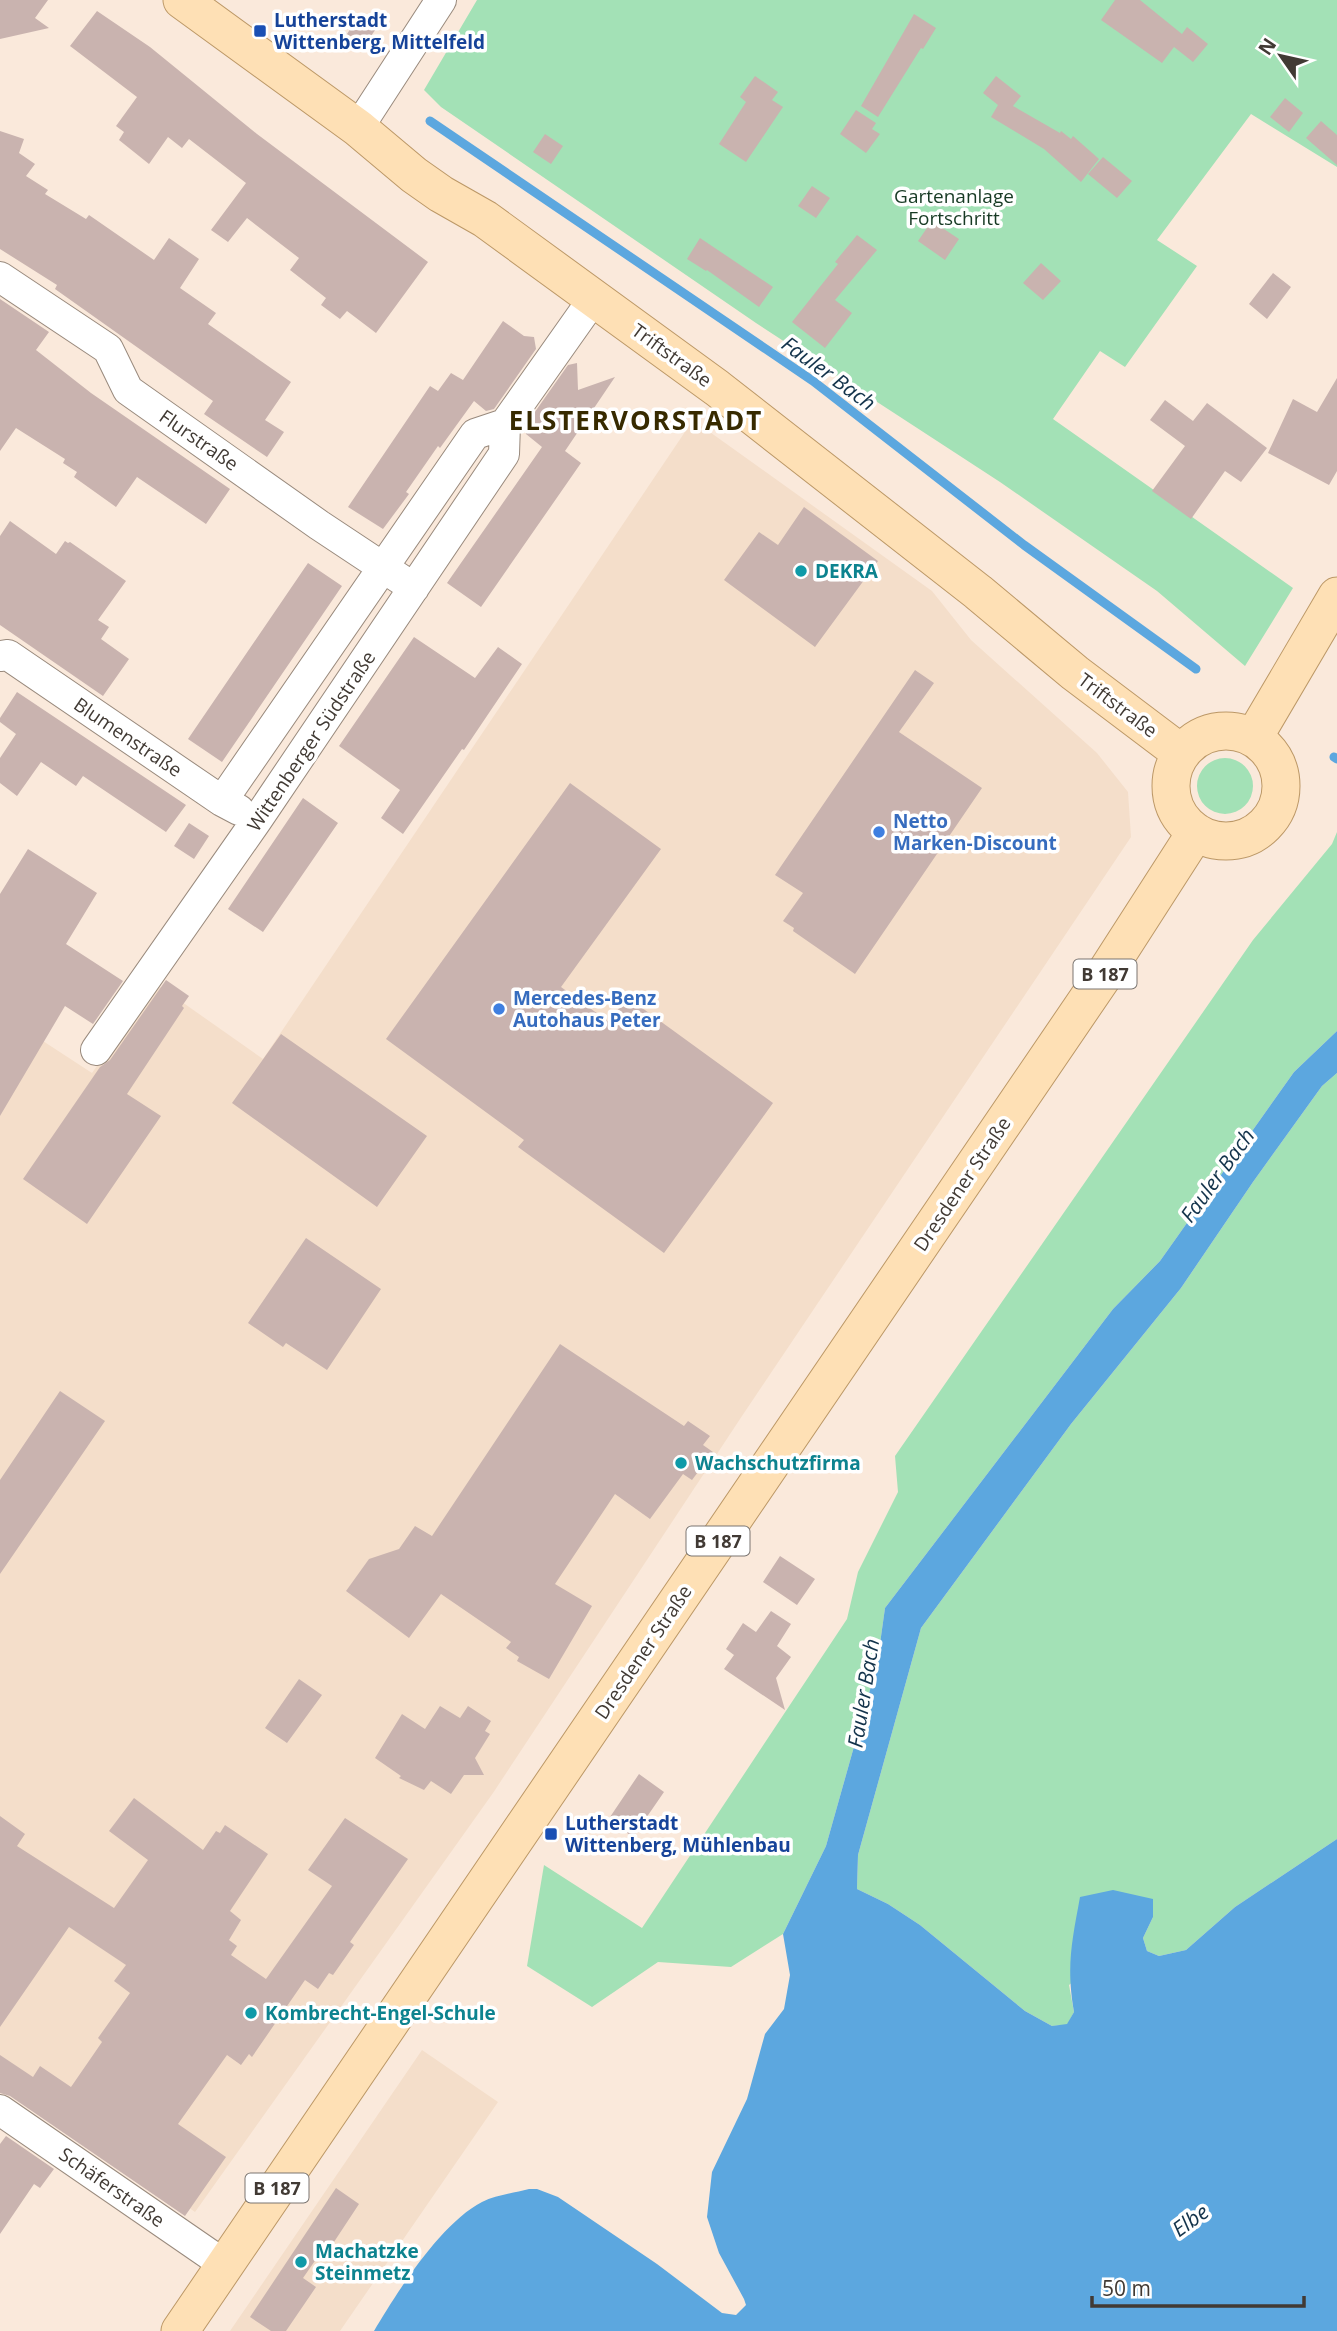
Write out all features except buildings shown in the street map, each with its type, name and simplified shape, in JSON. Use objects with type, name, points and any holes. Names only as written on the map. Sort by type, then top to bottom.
[{"type":"main road","name":"Triftstraße","points":[[182,0],[358,128],[414,176],[485,219],[772,430],[978,592],[1075,673],[1181,753]]},
{"type":"main road","points":[[1254,737],[1337,596]]},
{"type":"main road","points":[[1222,730],[1238,731],[1254,737],[1274,757],[1280,771],[1282,786],[1274,814],[1265,826],[1239,840],[1209,839],[1196,832],[1180,816],[1172,796],[1172,774],[1181,753],[1193,741],[1222,730]]},
{"type":"main road","name":"Dresdener Straße","points":[[180,2331],[1091,995],[1196,832]]},
{"type":"street","points":[[358,128],[441,0]]},
{"type":"street","name":"Flurstraße","points":[[0,277],[108,349],[128,390],[414,588]]},
{"type":"street","name":"Wittenberger Südstraße","points":[[96,1050],[257,820],[504,454],[505,424],[594,298]]},
{"type":"street","name":"Wittenberger Südstraße","points":[[222,801],[475,434],[505,424]]},
{"type":"street","name":"Blumenstraße","points":[[0,656],[8,655],[222,801],[257,820]]},
{"type":"street","name":"Schäferstraße","points":[[0,2109],[225,2265]]},
{"type":"shaded area","points":[[693,420],[932,591],[971,640],[1097,753],[1128,792],[1131,837],[742,1416],[493,1793],[195,2212],[0,2074],[0,1013],[92,1073],[155,983],[263,1059]]},
{"type":"shaded area","points":[[422,2050],[498,2102],[340,2331],[230,2331]]},
{"type":"green space","name":"Gartenanlage Fortschritt","points":[[477,0],[1337,0],[1337,167],[1251,114],[1157,240],[1197,266],[1125,367],[1100,351],[1053,419],[1293,588],[1245,666],[1157,591],[1000,482],[756,323],[441,107],[424,90]]},
{"type":"green space","points":[[1225,758],[1236,760],[1245,766],[1251,775],[1251,797],[1245,806],[1236,812],[1225,814],[1214,812],[1205,806],[1199,797],[1197,786],[1199,775],[1205,766],[1214,760]]},
{"type":"green space","points":[[1337,832],[1337,1031],[1294,1072],[1160,1261],[1113,1309],[885,1608],[877,1665],[826,1846],[783,1934],[731,1967],[658,1962],[592,2007],[527,1966],[544,1865],[642,1928],[847,1619],[858,1572],[898,1492],[895,1456],[1253,940],[1332,844]]},
{"type":"green space","points":[[1337,1073],[1337,1839],[1235,1907],[1186,1950],[1159,1956],[1147,1951],[1143,1938],[1153,1917],[1069,1985],[1074,2012],[1067,2025],[1052,2026],[1025,2011],[920,1925],[888,1904],[857,1889],[858,1855],[921,1628],[1071,1424],[1181,1288],[1322,1086]]},
{"type":"water","name":"Elbe","points":[[1337,1031],[1337,1073],[1322,1086],[1181,1288],[1071,1424],[921,1628],[858,1855],[857,1889],[888,1904],[920,1925],[1025,2011],[1052,2026],[1067,2024],[1074,2012],[1070,1967],[1080,1897],[1113,1890],[1153,1899],[1153,1917],[1143,1938],[1147,1951],[1159,1956],[1186,1950],[1235,1907],[1337,1839],[1337,2331],[374,2331],[407,2279],[451,2226],[482,2202],[529,2189],[537,2189],[558,2197],[657,2264],[722,2313],[736,2315],[746,2305],[719,2253],[707,2217],[712,2172],[747,2099],[765,2034],[784,2009],[790,1975],[783,1934],[826,1846],[877,1665],[885,1608],[1113,1309],[1160,1261],[1294,1072]]},
{"type":"waterway","name":"Fauler Bach","points":[[430,121],[813,381],[1024,545],[1196,669]]},
{"type":"place","name":"Lutherstadt Wittenberg, Mittelfeld","points":[[260,31]]},
{"type":"place","name":"DEKRA","points":[[801,571]]},
{"type":"place","name":"Netto Marken-Discount","points":[[879,832]]},
{"type":"place","name":"Mercedes-Benz Autohaus Peter","points":[[499,1009]]},
{"type":"place","name":"Wachschutzfirma","points":[[681,1463]]},
{"type":"place","name":"Lutherstadt Wittenberg, Mühlenbau","points":[[551,1834]]},
{"type":"place","name":"Kombrecht-Engel-Schule","points":[[251,2013]]},
{"type":"place","name":"Machatzke Steinmetz","points":[[301,2262]]},
{"type":"district","name":"ELSTERVORSTADT","points":[[636,420]]}]
